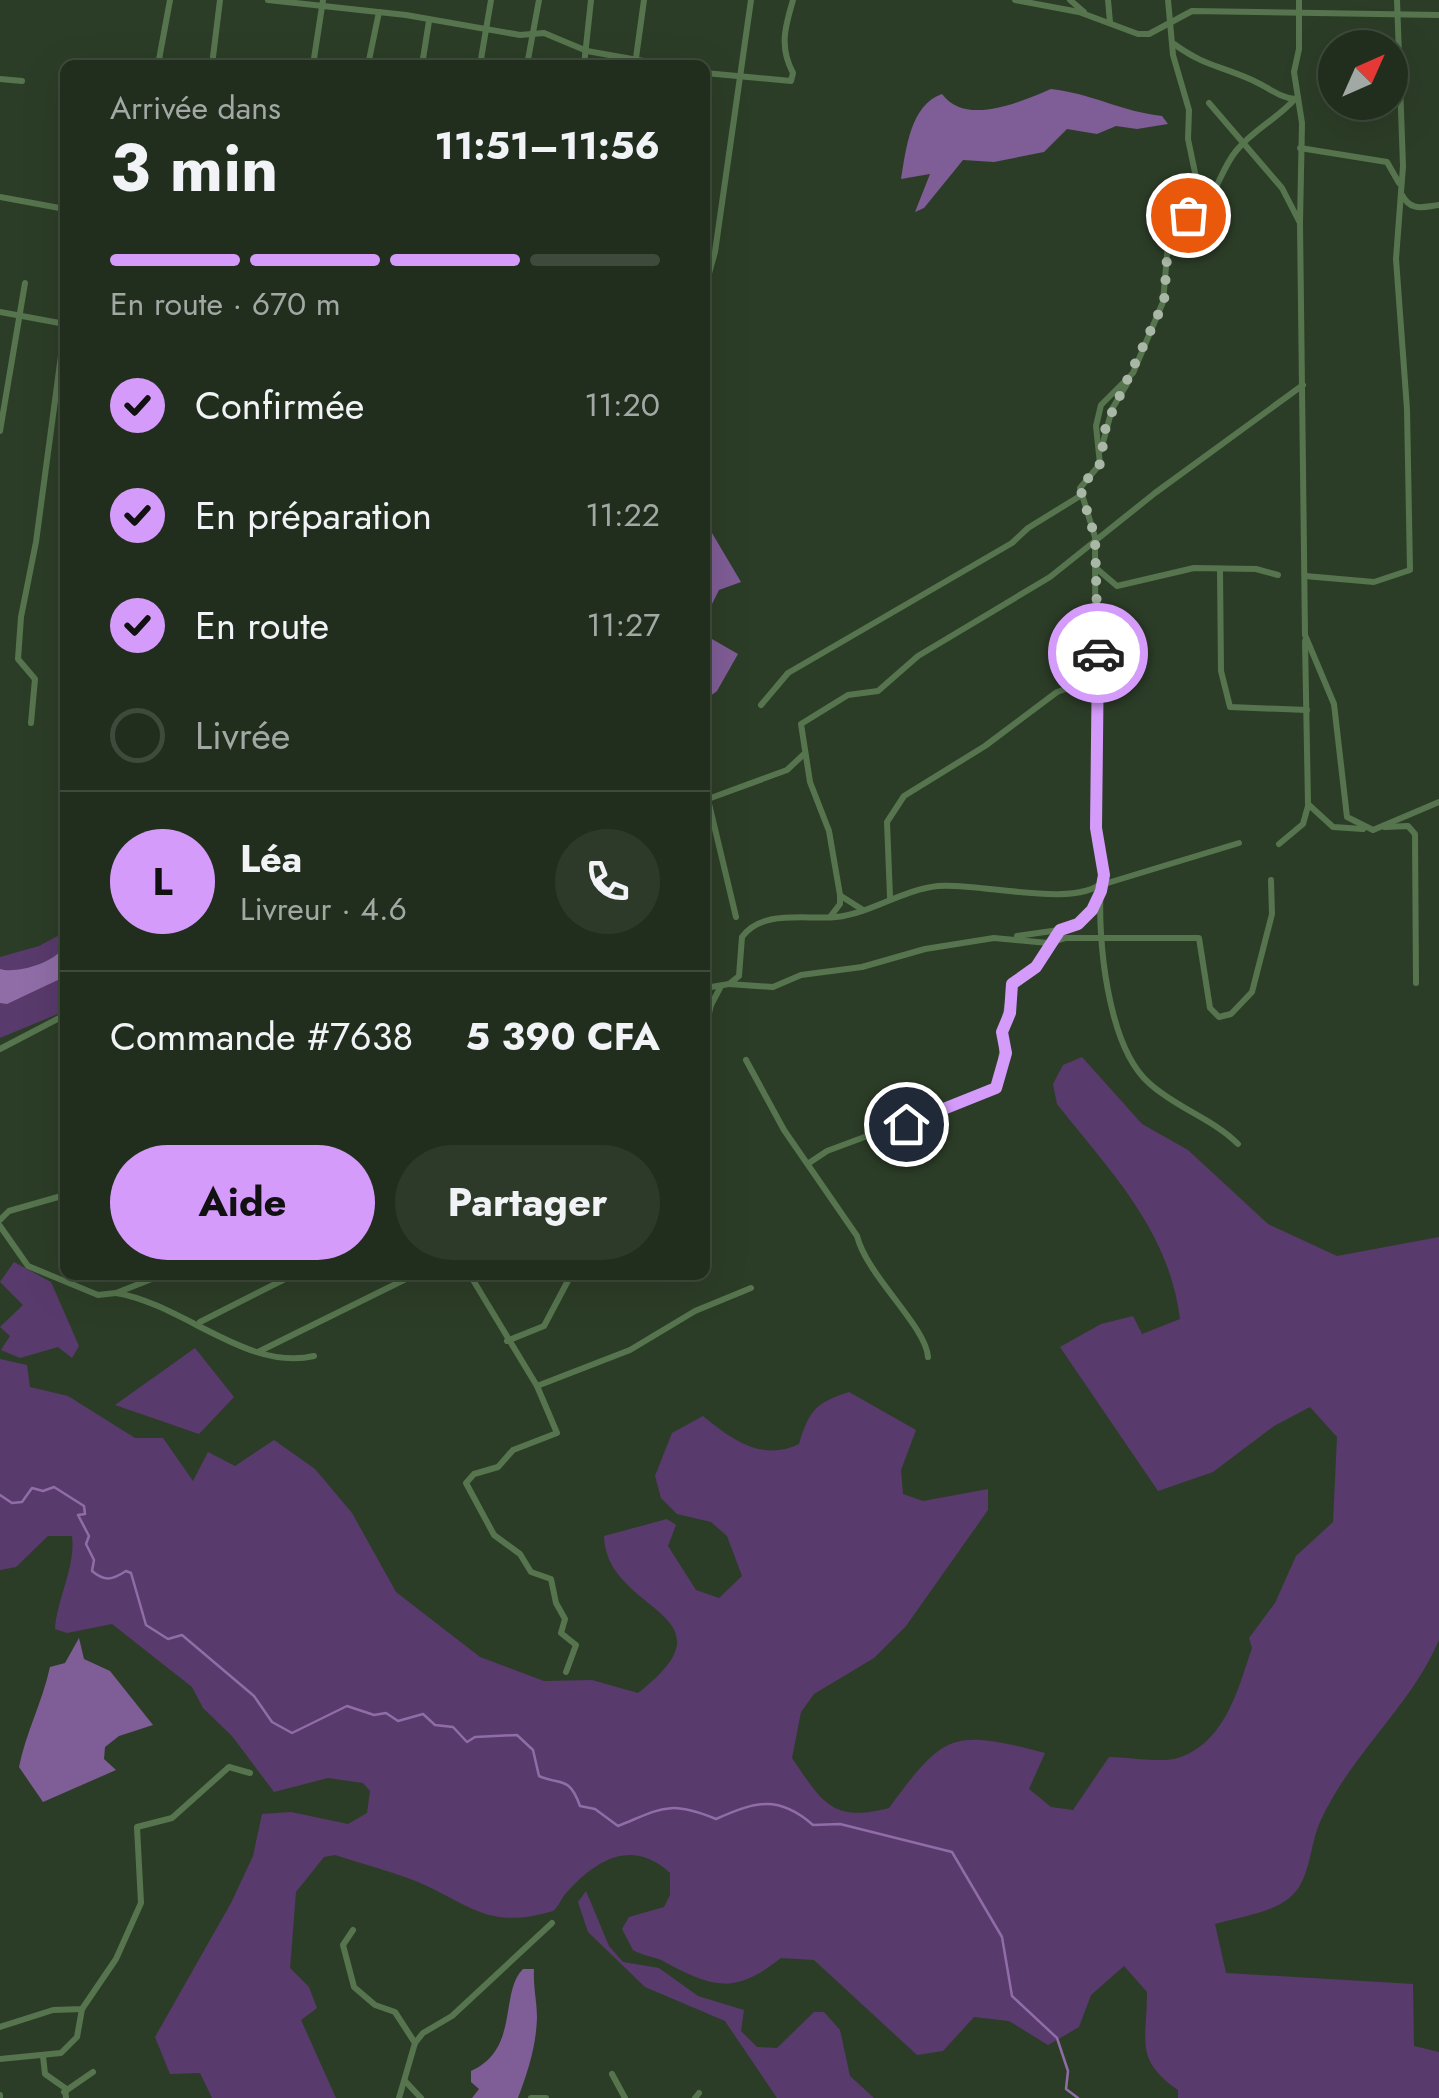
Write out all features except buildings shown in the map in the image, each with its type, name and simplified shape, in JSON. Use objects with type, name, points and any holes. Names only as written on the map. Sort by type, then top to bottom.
[{"type":"street","points":[[159,60],[170,0]]},
{"type":"street","points":[[213,60],[220,0]]},
{"type":"street","points":[[268,0],[322,3],[557,36],[587,51],[627,60]]},
{"type":"street","points":[[481,60],[491,0]]},
{"type":"street","points":[[528,60],[539,0]]},
{"type":"street","points":[[585,60],[591,0]]},
{"type":"street","points":[[636,60],[644,0]]},
{"type":"street","points":[[710,268],[750,0]]},
{"type":"street","points":[[710,74],[787,83],[793,79],[784,35],[793,0]]},
{"type":"street","points":[[1015,0],[1110,22],[1138,34],[1149,34],[1192,12],[1365,18],[1401,12],[1439,15]]},
{"type":"street","points":[[1053,10],[1056,0]]},
{"type":"street","points":[[1070,0],[1088,16]]},
{"type":"street","points":[[1108,0],[1110,22]]},
{"type":"street","points":[[1168,0],[1173,43],[1189,110],[1188,139],[1198,186],[1188,215],[1168,243],[1164,302],[1130,380],[1101,405],[1096,426],[1096,472],[1080,488],[1094,544],[1096,828],[1104,875],[1098,901],[1117,1026],[1141,1075],[1176,1102],[1215,1122],[1238,1144]]},
{"type":"street","points":[[1280,844],[1303,824],[1308,804],[1302,122],[1295,99],[1298,0]]},
{"type":"street","points":[[1305,576],[1374,582],[1410,570],[1408,408],[1396,260],[1402,193],[1401,12],[1397,0]]},
{"type":"street","points":[[315,60],[322,3]]},
{"type":"street","points":[[369,60],[379,12]]},
{"type":"street","points":[[423,60],[429,21]]},
{"type":"street","points":[[1173,43],[1210,68],[1237,74],[1280,97],[1295,99]]},
{"type":"street","points":[[0,78],[22,80]]},
{"type":"street","points":[[1188,215],[1194,216],[1214,196],[1227,164],[1242,144],[1295,99]]},
{"type":"street","points":[[1209,103],[1282,188],[1300,222]]},
{"type":"street","points":[[1300,148],[1387,162],[1398,177],[1407,204],[1419,210],[1439,205]]},
{"type":"street","points":[[0,196],[60,208]]},
{"type":"street","points":[[0,431],[25,283]]},
{"type":"street","points":[[0,312],[60,324]]},
{"type":"street","points":[[31,722],[35,679],[18,659],[20,617],[36,542],[60,362]]},
{"type":"street","points":[[830,918],[840,904],[840,894],[829,831],[804,754],[801,724],[848,694],[878,690],[909,662],[1050,577],[1154,494],[1303,385]]},
{"type":"street","points":[[762,705],[788,672],[1012,543],[1028,528],[1080,496]]},
{"type":"street","points":[[1095,567],[1117,586],[1162,573],[1256,569],[1278,575]]},
{"type":"street","points":[[1220,570],[1221,672],[1230,707],[1308,710]]},
{"type":"street","points":[[1305,635],[1334,704],[1347,816],[1373,830]]},
{"type":"street","points":[[890,897],[887,822],[904,796],[986,746],[1057,692],[1097,678]]},
{"type":"street","points":[[710,798],[787,770],[804,754]]},
{"type":"street","points":[[1373,830],[1439,802]]},
{"type":"street","points":[[1308,804],[1333,826],[1373,830],[1397,824],[1415,834],[1416,983]]},
{"type":"street","points":[[710,811],[736,917]]},
{"type":"street","points":[[710,1004],[741,972],[742,937],[751,927],[786,918],[830,918],[864,910],[890,897],[943,886],[1055,893],[1090,891],[1239,843]]},
{"type":"street","points":[[1007,938],[1048,943],[1065,938],[1198,938],[1210,1008],[1219,1018],[1232,1014],[1254,988],[1274,904],[1272,880]]},
{"type":"street","points":[[840,894],[857,910],[864,910]]},
{"type":"street","points":[[710,987],[774,987],[800,975],[862,967],[934,948],[1060,930],[1078,924],[1098,901]]},
{"type":"street","points":[[809,1163],[827,1151],[996,1088],[1006,1053],[1002,1032],[1010,1013],[1012,984],[1036,967],[1060,930]]},
{"type":"street","points":[[0,1049],[60,1018]]},
{"type":"street","points":[[746,1060],[784,1130],[856,1236],[874,1276],[893,1294],[928,1357]]},
{"type":"street","points":[[60,1196],[9,1210],[0,1223],[28,1266],[60,1279]]},
{"type":"street","points":[[62,1280],[98,1295],[116,1293],[149,1280]]},
{"type":"street","points":[[199,1323],[283,1280]]},
{"type":"street","points":[[258,1352],[404,1280]]},
{"type":"street","points":[[473,1280],[537,1386],[556,1433],[513,1450],[498,1467],[474,1474],[466,1487],[494,1535],[520,1554],[531,1572],[551,1579],[556,1604],[565,1619],[561,1633],[576,1644],[566,1672]]},
{"type":"street","points":[[507,1341],[544,1326],[568,1280]]},
{"type":"street","points":[[537,1386],[630,1350],[694,1310],[751,1288]]},
{"type":"street","points":[[116,1293],[199,1323],[258,1352],[292,1361],[314,1356]]},
{"type":"street","points":[[46,2074],[77,2036],[82,2009],[116,1960],[142,1903],[137,1827],[172,1818],[229,1767],[250,1773]]},
{"type":"street","points":[[399,2098],[415,2042],[452,2016],[552,1923]]},
{"type":"street","points":[[353,1930],[342,1945],[354,1987],[375,2004],[395,2012],[415,2042]]},
{"type":"street","points":[[0,2027],[53,2010],[82,2009]]},
{"type":"street","points":[[0,2060],[61,2053]]},
{"type":"street","points":[[43,2056],[46,2074],[65,2088],[65,2095]]},
{"type":"street","points":[[65,2095],[93,2072]]},
{"type":"street","points":[[612,2074],[624,2098]]},
{"type":"street","points":[[406,2082],[422,2098]]},
{"type":"street","points":[[531,2098],[546,2098]]},
{"type":"shaded area","points":[[1051,89],[1162,116],[1168,124],[1137,129],[1116,126],[1097,134],[1067,129],[1044,152],[994,162],[963,160],[924,208],[915,212],[930,174],[901,179],[911,130],[931,100],[942,94],[952,104],[979,110],[1010,105]]},
{"type":"shaded area","points":[[710,534],[741,582],[719,590],[710,608]]},
{"type":"shaded area","points":[[710,638],[738,654],[710,696]]},
{"type":"shaded area","points":[[60,935],[60,1013],[0,1038],[0,957],[39,946]]},
{"type":"shaded area","points":[[60,951],[60,979],[7,1004],[0,1003],[0,969],[34,966]]},
{"type":"shaded area","points":[[1082,1057],[1142,1124],[1188,1150],[1268,1224],[1337,1256],[1439,1237],[1439,1640],[1413,1687],[1333,1798],[1316,1832],[1296,1892],[1271,1908],[1215,1924],[1226,1973],[1413,1984],[1414,2046],[1439,2052],[1439,2098],[1178,2098],[1178,2090],[1149,2059],[1145,2037],[1147,1992],[1124,1966],[1091,1995],[1079,2027],[1048,2045],[1009,2021],[974,2017],[943,2051],[917,2055],[814,1960],[781,1958],[750,1978],[723,1984],[633,1950],[622,1929],[629,1917],[664,1907],[670,1895],[670,1873],[643,1857],[629,1855],[603,1862],[591,1870],[553,1911],[512,1918],[482,1913],[387,1871],[335,1855],[324,1857],[296,1892],[290,1968],[309,1987],[317,2008],[301,2020],[336,2098],[212,2098],[200,2073],[170,2074],[155,2037],[231,1903],[253,1856],[262,1814],[291,1812],[348,1824],[367,1813],[370,1791],[363,1783],[328,1778],[274,1792],[232,1736],[203,1708],[192,1687],[112,1624],[67,1633],[55,1629],[71,1559],[72,1536],[48,1536],[16,1567],[0,1570],[0,1359],[27,1365],[30,1387],[68,1396],[135,1438],[163,1438],[193,1481],[208,1452],[235,1466],[274,1440],[315,1469],[352,1513],[396,1592],[480,1657],[544,1681],[592,1680],[638,1693],[666,1666],[677,1645],[673,1628],[661,1613],[625,1582],[610,1562],[604,1536],[667,1519],[676,1525],[668,1546],[696,1590],[719,1598],[742,1576],[727,1536],[711,1522],[677,1514],[661,1498],[655,1476],[672,1433],[703,1416],[748,1445],[785,1449],[799,1444],[815,1410],[849,1392],[916,1430],[901,1470],[903,1494],[923,1501],[988,1489],[988,1510],[906,1626],[874,1658],[814,1694],[801,1712],[792,1758],[830,1805],[854,1813],[889,1808],[924,1764],[953,1743],[970,1740],[1014,1745],[1045,1753],[1029,1789],[1051,1807],[1073,1810],[1109,1757],[1174,1759],[1196,1749],[1220,1726],[1247,1664],[1252,1648],[1249,1638],[1275,1603],[1296,1556],[1333,1522],[1337,1437],[1310,1407],[1274,1426],[1213,1472],[1158,1491],[1060,1347],[1101,1324],[1133,1316],[1142,1334],[1180,1319],[1164,1257],[1150,1230],[1116,1178],[1057,1104],[1053,1084],[1063,1065]]},
{"type":"shaded area","points":[[14,1262],[51,1282],[79,1346],[72,1358],[58,1347],[20,1358],[1,1350],[10,1336],[0,1327],[23,1305],[0,1282]]},
{"type":"shaded area","points":[[195,1348],[234,1397],[199,1434],[115,1405]]},
{"type":"shaded area","points":[[79,1638],[84,1659],[110,1671],[153,1725],[119,1736],[105,1747],[104,1759],[116,1770],[43,1802],[19,1767],[50,1667],[65,1663]]},
{"type":"shaded area","points":[[586,1891],[609,1946],[623,1962],[659,1968],[698,1996],[744,2010],[741,2031],[757,2047],[777,2048],[814,2012],[824,2012],[840,2030],[850,2076],[874,2098],[777,2098],[725,2021],[645,1987],[588,1932],[578,1902]]},
{"type":"shaded area","points":[[523,1969],[534,1969],[537,2018],[531,2059],[518,2098],[472,2098],[479,2089],[471,2082],[471,2071],[496,2049],[516,1979]]},
{"type":"waterway","points":[[0,1495],[12,1503],[22,1502],[32,1488],[43,1491],[54,1487],[84,1506],[85,1514],[78,1515],[89,1536],[86,1544],[94,1560],[92,1571],[109,1578],[126,1571],[131,1573],[146,1625],[168,1639],[182,1635],[254,1696],[272,1722],[292,1733],[347,1706],[374,1715],[386,1713],[398,1721],[423,1714],[435,1725],[453,1727],[467,1742],[475,1737],[517,1735],[533,1750],[539,1776],[564,1783],[580,1806],[595,1809],[618,1826],[666,1809],[687,1810],[716,1819],[766,1804],[789,1809],[813,1825],[840,1824],[952,1852],[1002,1937],[1012,1996],[1057,2038],[1068,2071],[1066,2089],[1078,2098]]},
{"type":"way so far","points":[[1098,653],[1095,537],[1080,499],[1080,488],[1100,464],[1112,409],[1133,373],[1164,302],[1162,273],[1168,243],[1188,215]]},
{"type":"route","points":[[906,1124],[996,1088],[1006,1053],[1002,1032],[1010,1013],[1012,984],[1036,967],[1060,930],[1078,924],[1098,901],[1104,875],[1096,828],[1098,653]]}]
